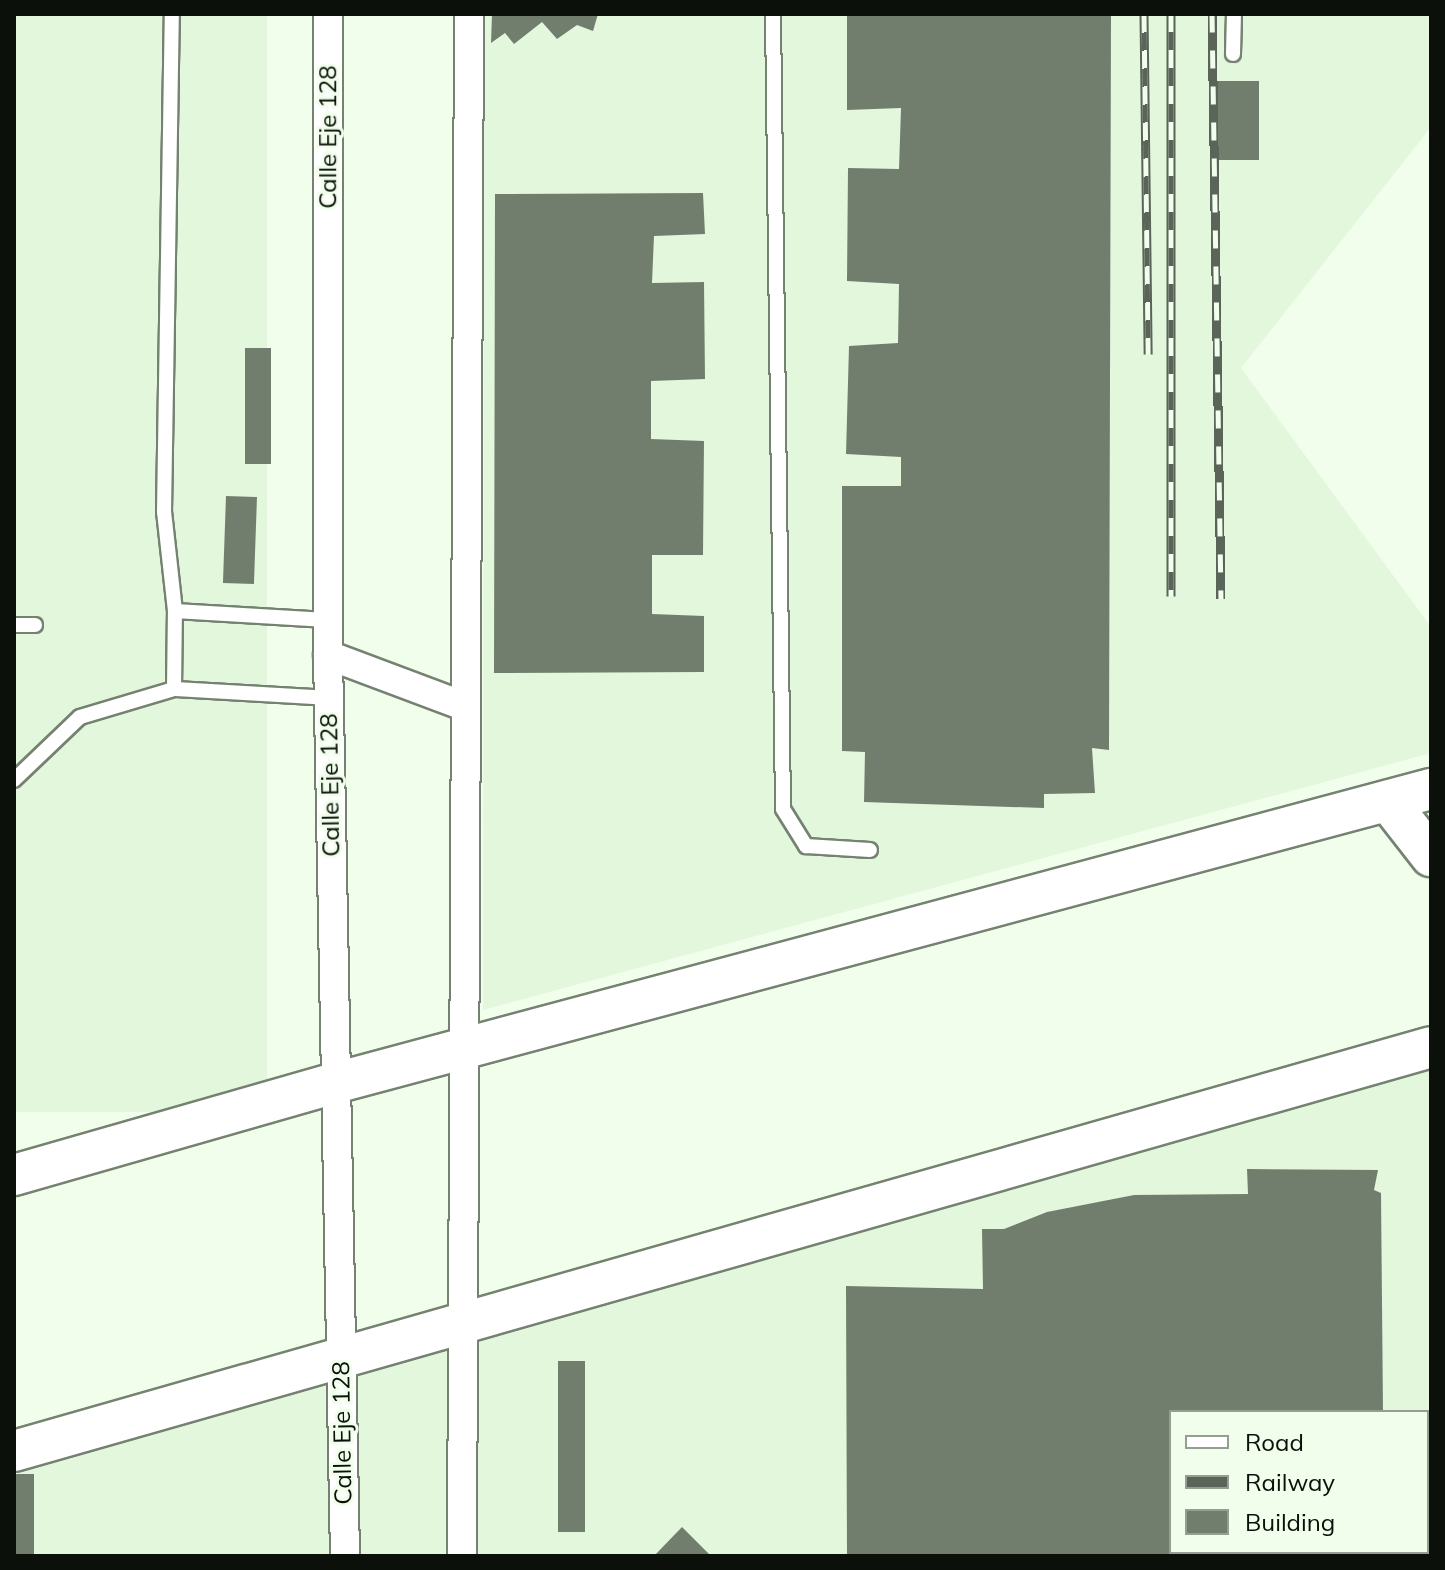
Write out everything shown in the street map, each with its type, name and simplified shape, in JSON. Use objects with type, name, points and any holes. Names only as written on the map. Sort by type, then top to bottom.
[{"type":"street","name":"Calle Eje 128","points":[[328,14],[327,620],[345,1556]]},
{"type":"street","points":[[462,1556],[461,1053],[469,14]]},
{"type":"street","points":[[328,655],[464,706]]},
{"type":"street","points":[[14,1175],[335,1083],[461,1053],[1431,789]]},
{"type":"street","points":[[1388,801],[1431,856]]},
{"type":"street","points":[[14,1451],[1431,1047]]},
{"type":"lane","points":[[172,14],[164,512],[175,611],[174,689]]},
{"type":"lane","points":[[773,14],[783,809],[806,846],[870,850]]},
{"type":"lane","points":[[1233,54],[1234,14]]},
{"type":"lane","points":[[175,611],[327,620]]},
{"type":"lane","points":[[14,625],[35,625]]},
{"type":"lane","points":[[14,780],[80,717],[174,689],[328,698]]},
{"type":"shaded area","points":[[14,14],[267,14],[267,1112],[14,1112]]},
{"type":"shaded area","points":[[484,14],[1431,14],[1431,127],[1241,368],[1431,627],[1431,753],[483,1010]]},
{"type":"shaded area","points":[[1431,1046],[1431,1556],[14,1556],[14,1439]]},
{"type":"building","points":[[492,14],[598,14],[593,31],[577,25],[557,39],[542,22],[514,44],[505,33],[491,43]]},
{"type":"building","points":[[847,14],[1111,14],[1109,750],[1092,748],[1095,793],[1044,794],[1044,808],[864,802],[865,752],[842,751],[842,486],[901,486],[901,457],[846,454],[849,346],[898,343],[899,284],[847,281],[848,168],[899,169],[901,108],[847,110]]},
{"type":"building","points":[[1213,81],[1259,81],[1259,160],[1213,160]]},
{"type":"building","points":[[703,193],[705,234],[654,236],[652,283],[704,282],[705,379],[651,381],[651,439],[704,441],[703,555],[652,555],[652,614],[704,616],[704,672],[494,673],[495,194]]},
{"type":"building","points":[[245,348],[271,348],[271,464],[245,464]]},
{"type":"building","points":[[226,496],[257,497],[254,584],[223,583]]},
{"type":"building","points":[[1247,1169],[1378,1170],[1374,1190],[1381,1193],[1383,1410],[1169,1410],[1169,1554],[1384,1556],[847,1556],[846,1286],[983,1289],[982,1229],[1004,1229],[1047,1212],[1134,1195],[1248,1194]]},
{"type":"building","points":[[558,1361],[585,1361],[585,1532],[558,1532]]},
{"type":"building","points":[[14,1474],[34,1474],[34,1556],[14,1556]]},
{"type":"building","points":[[682,1527],[711,1556],[654,1556]]},
{"type":"railway","points":[[1144,14],[1148,354]]},
{"type":"railway","points":[[1171,14],[1171,596]]},
{"type":"railway","points":[[1212,14],[1221,599]]}]
